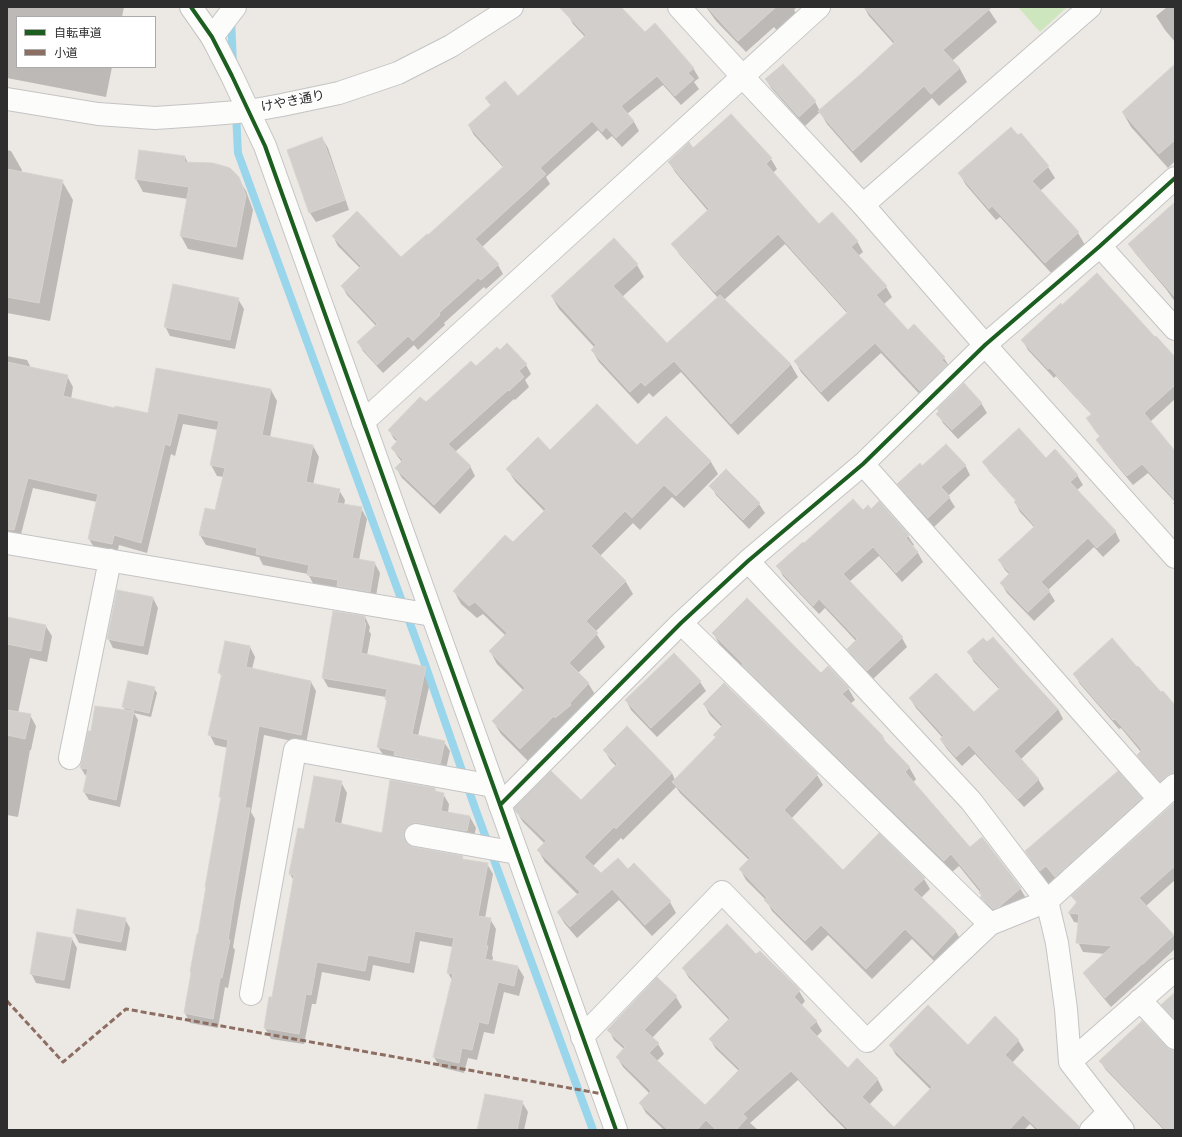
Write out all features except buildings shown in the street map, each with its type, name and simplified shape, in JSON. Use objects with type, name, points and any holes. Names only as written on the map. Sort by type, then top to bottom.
[{"type":"street","points":[[191,7],[212,37],[265,146],[616,1130]]},
{"type":"street","points":[[212,37],[235,7]]},
{"type":"street","name":"けやき通り","points":[[7,99],[98,114],[155,118],[249,111],[282,105],[339,93],[398,73],[451,46],[512,7]]},
{"type":"street","points":[[679,7],[863,205],[985,345],[1175,557]]},
{"type":"street","points":[[363,422],[819,7]]},
{"type":"street","points":[[863,205],[1090,7]]},
{"type":"street","points":[[496,795],[748,561],[863,464],[985,345],[1100,246],[1175,178]]},
{"type":"street","points":[[1100,246],[1175,329]]},
{"type":"street","points":[[582,1037],[722,892],[867,1041],[990,924],[1047,901],[1167,792],[863,464]]},
{"type":"street","points":[[7,543],[432,615]]},
{"type":"street","points":[[70,758],[110,560]]},
{"type":"street","points":[[748,561],[971,802],[1047,901],[1057,943],[1066,1008],[1070,1062],[1123,1130]]},
{"type":"street","points":[[681,623],[990,924]]},
{"type":"street","points":[[251,994],[295,750],[496,795]]},
{"type":"street","points":[[416,835],[517,853]]},
{"type":"street","points":[[1070,1062],[1175,970]]},
{"type":"street","points":[[1140,1000],[1175,1038]]},
{"type":"street","points":[[1091,1130],[1109,1112]]},
{"type":"green space","points":[[1018,7],[1067,7],[1040,32]]},
{"type":"waterway","points":[[231,19],[233,64]]},
{"type":"waterway","points":[[236,113],[238,153],[593,1130]]},
{"type":"marked path","points":[[7,1001],[63,1062],[126,1009],[603,1094]]},
{"type":"cycle path","points":[[191,7],[212,37],[265,146],[616,1130]]},
{"type":"cycle path","points":[[500,805],[681,623],[748,561],[863,464],[985,345],[1100,246],[1175,178]]}]
